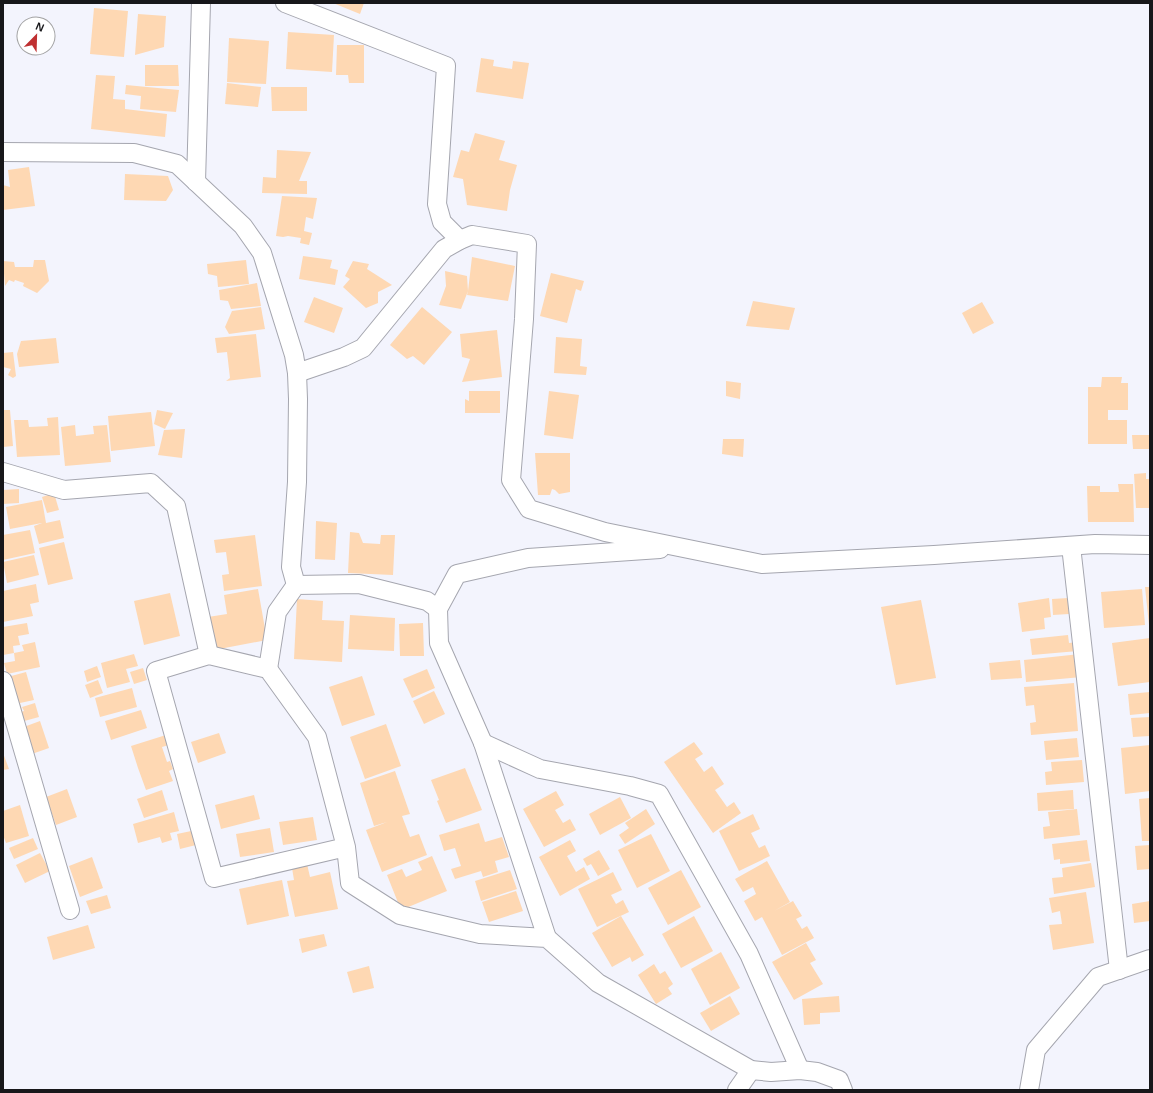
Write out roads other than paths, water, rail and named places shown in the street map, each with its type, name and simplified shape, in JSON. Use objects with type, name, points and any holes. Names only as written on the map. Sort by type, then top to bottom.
[{"type":"street","points":[[196,182],[201,3]]},
{"type":"street","points":[[292,4],[446,66],[437,204],[442,222],[460,240]]},
{"type":"street","points":[[3,152],[134,153],[177,164],[242,226],[262,253],[294,355],[297,373],[297,482],[291,567],[296,585]]},
{"type":"street","points":[[297,373],[344,357],[362,348],[444,249],[460,240],[472,235],[527,244],[524,319],[511,480],[530,509],[605,532],[762,564],[934,555],[1095,544],[1150,545]]},
{"type":"street","points":[[3,472],[64,490],[151,482],[176,506],[209,655]]},
{"type":"street","points":[[1071,546],[1119,970]]},
{"type":"street","points":[[683,547],[528,558],[457,574],[438,609],[439,642],[483,744],[546,938],[598,983],[751,1070],[771,1072],[800,1070],[817,1072],[839,1080],[843,1090]]},
{"type":"street","points":[[296,585],[359,584],[427,600],[438,609]]},
{"type":"street","points":[[268,669],[277,612],[296,585]]},
{"type":"street","points":[[346,847],[214,878],[156,671],[209,655],[268,669],[317,737],[346,847],[350,883],[400,915],[480,934],[546,938]]},
{"type":"street","points":[[3,681],[70,910]]},
{"type":"street","points":[[483,744],[540,769],[630,786],[659,794],[749,954],[800,1070]]},
{"type":"street","points":[[1029,1090],[1036,1050],[1098,977],[1150,959]]},
{"type":"street","points":[[737,1090],[751,1070]]}]
